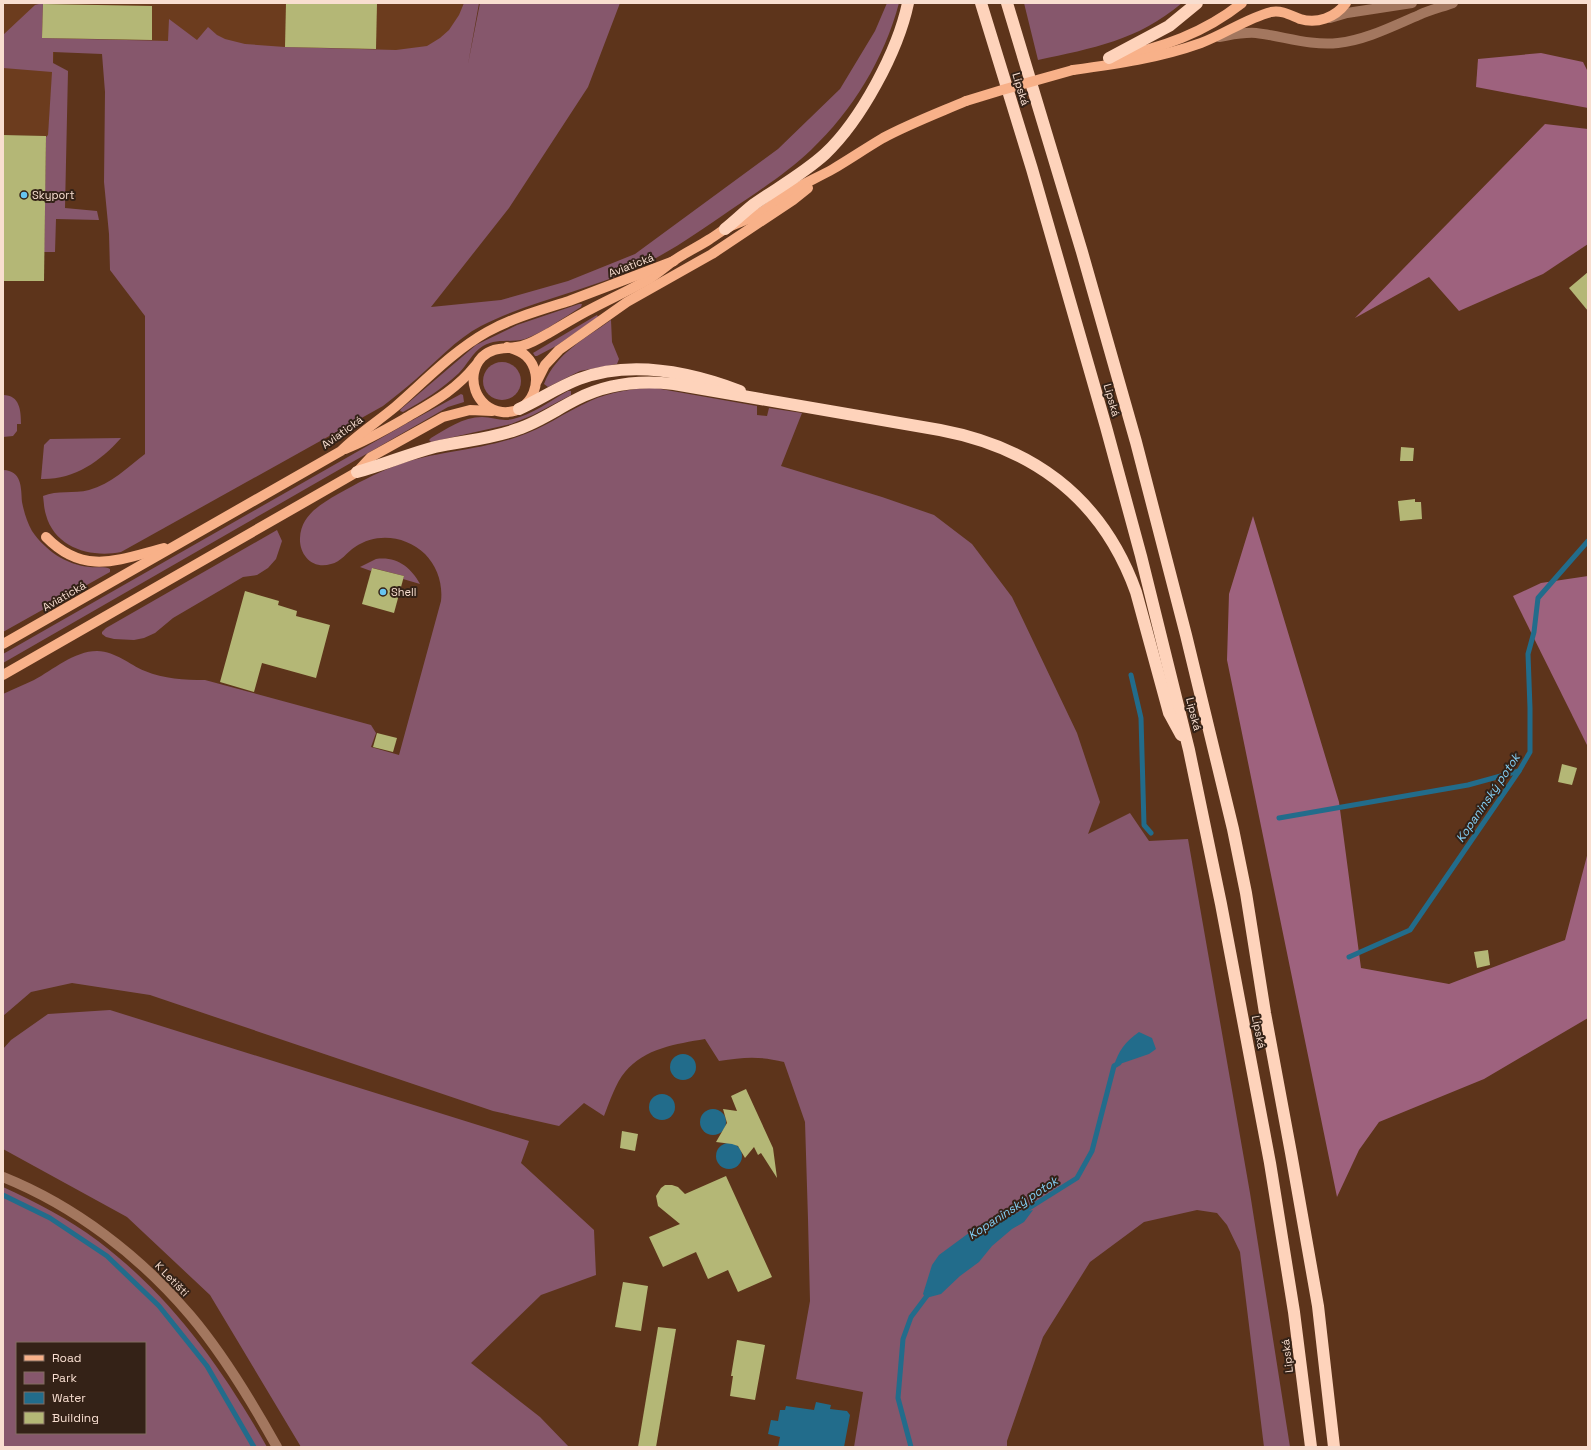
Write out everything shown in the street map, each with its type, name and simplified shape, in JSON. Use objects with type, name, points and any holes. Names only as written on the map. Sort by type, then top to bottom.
[{"type":"highway","points":[[725,229],[753,206],[804,171],[839,139],[862,107],[886,64],[895,44],[908,3]]},
{"type":"highway","name":"Lipská","points":[[981,3],[1028,155],[1098,399],[1141,556],[1189,750],[1223,911],[1270,1163],[1294,1312],[1311,1447]]},
{"type":"highway","name":"Lipská","points":[[1007,3],[1082,252],[1138,450],[1185,628],[1233,829],[1246,893],[1264,1013],[1318,1306],[1334,1447]]},
{"type":"highway","points":[[1016,3],[1025,59]]},
{"type":"highway","points":[[1109,58],[1169,26],[1197,3]]},
{"type":"highway","points":[[519,409],[578,379],[603,373],[630,370],[658,371],[716,382],[767,401]]},
{"type":"highway","points":[[357,472],[419,451],[486,438],[517,429],[532,423],[577,399],[606,387],[621,384],[655,382],[974,437],[1016,454],[1053,476],[1071,490],[1100,522],[1121,555],[1136,592],[1169,713],[1189,750]]},
{"type":"main road","points":[[341,451],[363,443],[443,396],[465,378],[478,361],[491,351],[517,347],[534,342],[588,310],[650,278],[725,229],[759,213],[786,194],[884,138],[966,101],[1109,58],[1143,52],[1182,39],[1204,29],[1242,3]]},
{"type":"main road","points":[[1279,3],[1291,14]]},
{"type":"main road","points":[[1073,70],[1147,59],[1176,52],[1217,37],[1272,12],[1291,14],[1304,20],[1318,20],[1336,14],[1346,3]]},
{"type":"main road","points":[[3,675],[357,472],[371,457],[448,415],[470,410],[502,412],[519,409],[533,396],[545,366],[559,350],[633,299],[695,264],[744,233],[793,200],[833,168]]},
{"type":"main road","name":"Aviatická","points":[[3,644],[341,451],[356,436],[380,420],[455,355],[474,340],[488,332],[515,320],[621,282],[674,261]]},
{"type":"main road","points":[[507,348],[526,355],[534,364],[537,383]]},
{"type":"main road","points":[[478,361],[473,379],[474,388],[478,398],[492,410],[502,412]]},
{"type":"main road","points":[[46,537],[64,553],[87,562],[97,563],[116,560],[176,545]]},
{"type":"street","points":[[1318,20],[1347,13],[1412,3]]},
{"type":"street","points":[[1217,37],[1255,33],[1316,43],[1338,43],[1378,32],[1453,3]]},
{"type":"street","name":"K Letišti","points":[[3,1177],[39,1194],[103,1233],[134,1258],[161,1284],[190,1316],[213,1346],[252,1404],[277,1447]]},
{"type":"shaded area","points":[[3,3],[479,3],[466,73],[194,54],[54,52],[48,136],[46,136],[3,135]]},
{"type":"shaded area","points":[[1541,53],[1583,62],[1588,72],[1588,108],[1476,87],[1478,59]]},
{"type":"shaded area","points":[[1545,124],[1588,129],[1588,244],[1543,274],[1459,311],[1429,277],[1355,318]]},
{"type":"shaded area","points":[[1253,516],[1339,802],[1361,968],[1449,984],[1565,940],[1588,852],[1588,1018],[1484,1079],[1379,1122],[1359,1150],[1337,1197],[1227,660],[1229,594]]},
{"type":"shaded area","points":[[1588,576],[1588,747],[1513,596],[1541,583]]},
{"type":"green space","points":[[43,3],[42,38],[168,41],[169,19],[197,40],[208,27],[217,35],[225,39],[245,44],[285,47],[396,50],[427,46],[449,30],[459,15],[464,3],[479,3],[468,64],[480,3],[620,3],[588,87],[509,208],[431,307],[501,300],[568,281],[635,254],[778,149],[840,89],[875,31],[887,3],[899,3],[893,24],[876,64],[853,101],[811,150],[761,190],[660,256],[636,268],[598,283],[500,317],[481,326],[463,337],[383,406],[121,552],[98,553],[86,552],[76,548],[57,536],[46,515],[43,496],[54,493],[89,490],[105,484],[145,454],[145,316],[110,270],[109,234],[104,182],[105,92],[102,54],[53,52],[53,63],[68,71],[65,208],[97,211],[99,220],[56,219],[55,252],[44,252],[46,137],[48,135],[52,72],[3,68],[3,35],[35,5]]},
{"type":"green space","points":[[1024,3],[1182,3],[1165,16],[1131,35],[1096,47],[1038,60]]},
{"type":"green space","points":[[582,304],[581,307],[532,336],[519,340],[493,342],[483,346],[476,352],[459,373],[446,384],[410,408],[403,412],[400,411],[476,345],[517,325]]},
{"type":"green space","points":[[597,315],[598,317],[556,346],[537,356],[533,353]]},
{"type":"green space","points":[[611,320],[612,342],[619,359],[617,364],[580,371],[548,387],[544,384],[549,373],[564,355],[582,340]]},
{"type":"green space","points":[[498,362],[506,362],[516,367],[520,374],[520,388],[516,395],[506,400],[498,400],[488,395],[486,392],[483,385],[483,377],[488,367],[491,365]]},
{"type":"green space","points":[[655,388],[757,406],[757,415],[767,416],[769,408],[802,413],[781,466],[882,497],[934,515],[972,544],[1012,597],[1077,733],[1100,802],[1088,834],[1130,813],[1149,841],[1188,839],[1250,1193],[1290,1447],[1264,1447],[1240,1252],[1227,1225],[1217,1213],[1197,1210],[1144,1222],[1090,1262],[1043,1337],[1007,1441],[1007,1447],[854,1447],[863,1392],[796,1379],[810,1301],[805,1122],[784,1062],[752,1058],[719,1061],[705,1039],[672,1045],[651,1052],[642,1057],[625,1072],[610,1099],[604,1116],[584,1103],[559,1126],[493,1111],[150,995],[72,983],[31,992],[3,1016],[3,694],[34,680],[80,654],[97,651],[104,652],[159,676],[205,680],[371,725],[376,733],[371,747],[399,755],[441,601],[441,588],[436,570],[425,554],[417,548],[409,543],[391,538],[373,539],[364,542],[352,549],[335,563],[318,565],[313,563],[308,560],[300,544],[301,530],[308,517],[319,506],[338,494],[373,475],[395,466],[425,457],[502,442],[536,430],[581,405],[606,395],[622,391]]},
{"type":"green space","points":[[568,391],[571,391],[571,395],[533,415],[511,424],[431,442],[429,440],[449,427],[468,419],[486,417],[505,420],[520,417],[534,411]]},
{"type":"green space","points":[[461,394],[463,395],[464,402],[448,407],[3,663],[3,654],[411,421]]},
{"type":"green space","points":[[3,395],[13,398],[20,409],[21,424],[17,424],[17,431],[13,436],[3,437]]},
{"type":"green space","points":[[121,438],[104,455],[85,468],[75,473],[53,479],[41,479],[44,445],[50,439]]},
{"type":"green space","points":[[3,470],[14,473],[17,477],[21,486],[22,502],[27,521],[32,531],[43,544],[65,560],[81,566],[108,568],[110,569],[110,572],[3,632]]},
{"type":"green space","points":[[277,530],[282,541],[276,559],[268,568],[257,575],[243,577],[173,618],[155,633],[144,638],[134,640],[114,639],[106,637],[102,634],[106,628]]},
{"type":"green space","points":[[376,559],[390,559],[402,564],[412,572],[420,584],[403,579],[404,576],[373,568],[371,571],[360,567]]},
{"type":"green space","points":[[110,1010],[529,1141],[521,1163],[594,1230],[596,1275],[541,1295],[471,1363],[540,1417],[569,1447],[301,1447],[210,1295],[127,1217],[3,1149],[3,1049],[11,1040],[48,1014]]},
{"type":"green space","points":[[3,1187],[52,1211],[76,1225],[125,1263],[149,1286],[172,1310],[213,1362],[232,1389],[267,1447],[3,1447]]},
{"type":"water","points":[[1139,1032],[1152,1038],[1156,1049],[1149,1054],[1114,1066],[1123,1047]]},
{"type":"water","points":[[683,1054],[692,1058],[696,1067],[692,1076],[683,1080],[674,1076],[670,1067],[674,1058]]},
{"type":"water","points":[[662,1094],[671,1098],[675,1107],[671,1116],[662,1120],[653,1116],[649,1107],[653,1098]]},
{"type":"water","points":[[713,1109],[722,1113],[726,1122],[722,1131],[713,1135],[704,1131],[700,1122],[704,1113]]},
{"type":"water","points":[[729,1143],[738,1147],[742,1156],[738,1165],[729,1169],[720,1165],[716,1156],[720,1147]]},
{"type":"water","points":[[1033,1210],[1024,1222],[1012,1229],[992,1246],[979,1262],[960,1276],[941,1294],[926,1298],[923,1294],[932,1265],[939,1255],[977,1227],[995,1217]]},
{"type":"water","points":[[816,1402],[831,1405],[830,1409],[847,1411],[850,1415],[844,1447],[778,1447],[780,1437],[768,1434],[771,1420],[778,1421],[780,1410],[785,1410],[786,1406],[814,1410]]},
{"type":"building","points":[[286,3],[377,3],[376,49],[285,47]]},
{"type":"building","points":[[43,4],[152,6],[152,40],[42,38]]},
{"type":"building","name":"Skyport","points":[[3,135],[46,136],[44,281],[3,281]]},
{"type":"building","points":[[1588,272],[1588,311],[1569,288]]},
{"type":"building","points":[[1401,447],[1414,448],[1413,461],[1400,461]]},
{"type":"building","points":[[1415,499],[1415,502],[1421,502],[1422,519],[1400,521],[1398,501]]},
{"type":"building","name":"Shell","points":[[372,568],[404,576],[394,613],[362,604]]},
{"type":"building","points":[[245,591],[279,601],[278,605],[297,611],[296,616],[330,625],[316,678],[262,663],[254,692],[220,682]]},
{"type":"building","points":[[377,733],[397,738],[393,752],[373,747]]},
{"type":"building","points":[[1562,764],[1577,768],[1572,785],[1558,782]]},
{"type":"building","points":[[1488,950],[1490,965],[1477,968],[1474,952]]},
{"type":"building","points":[[746,1089],[773,1148],[777,1178],[761,1153],[758,1155],[754,1147],[745,1158],[738,1146],[716,1142],[727,1123],[723,1109],[737,1111],[731,1096]]},
{"type":"building","points":[[622,1131],[638,1134],[635,1151],[620,1148]]},
{"type":"building","points":[[726,1176],[772,1277],[738,1292],[728,1270],[708,1279],[696,1252],[663,1267],[649,1237],[680,1224],[658,1206],[656,1196],[661,1188],[665,1185],[672,1185],[678,1187],[685,1194]]},
{"type":"building","points":[[623,1282],[648,1286],[641,1331],[615,1327]]},
{"type":"building","points":[[658,1327],[676,1329],[656,1447],[638,1447]]},
{"type":"building","points":[[737,1340],[765,1345],[755,1400],[730,1396],[733,1376],[731,1376]]},
{"type":"waterway","name":"Kopaninský potok","points":[[1349,957],[1410,930],[1519,771],[1530,752],[1528,654],[1534,632],[1538,598],[1588,541]]},
{"type":"waterway","points":[[1131,675],[1141,718],[1144,825],[1151,833]]},
{"type":"waterway","points":[[1279,818],[1468,785],[1519,771]]},
{"type":"waterway","name":"Kopaninský potok","points":[[1018,1215],[1077,1178],[1092,1151],[1114,1066],[1119,1063]]},
{"type":"waterway","points":[[3,1195],[50,1218],[107,1256],[159,1306],[207,1366],[254,1447]]},
{"type":"waterway","name":"Kopaninský potok","points":[[911,1447],[898,1398],[903,1339],[911,1317],[929,1293]]},
{"type":"place","name":"Skyport","points":[[24,195]]},
{"type":"place","name":"Shell","points":[[383,592]]}]
